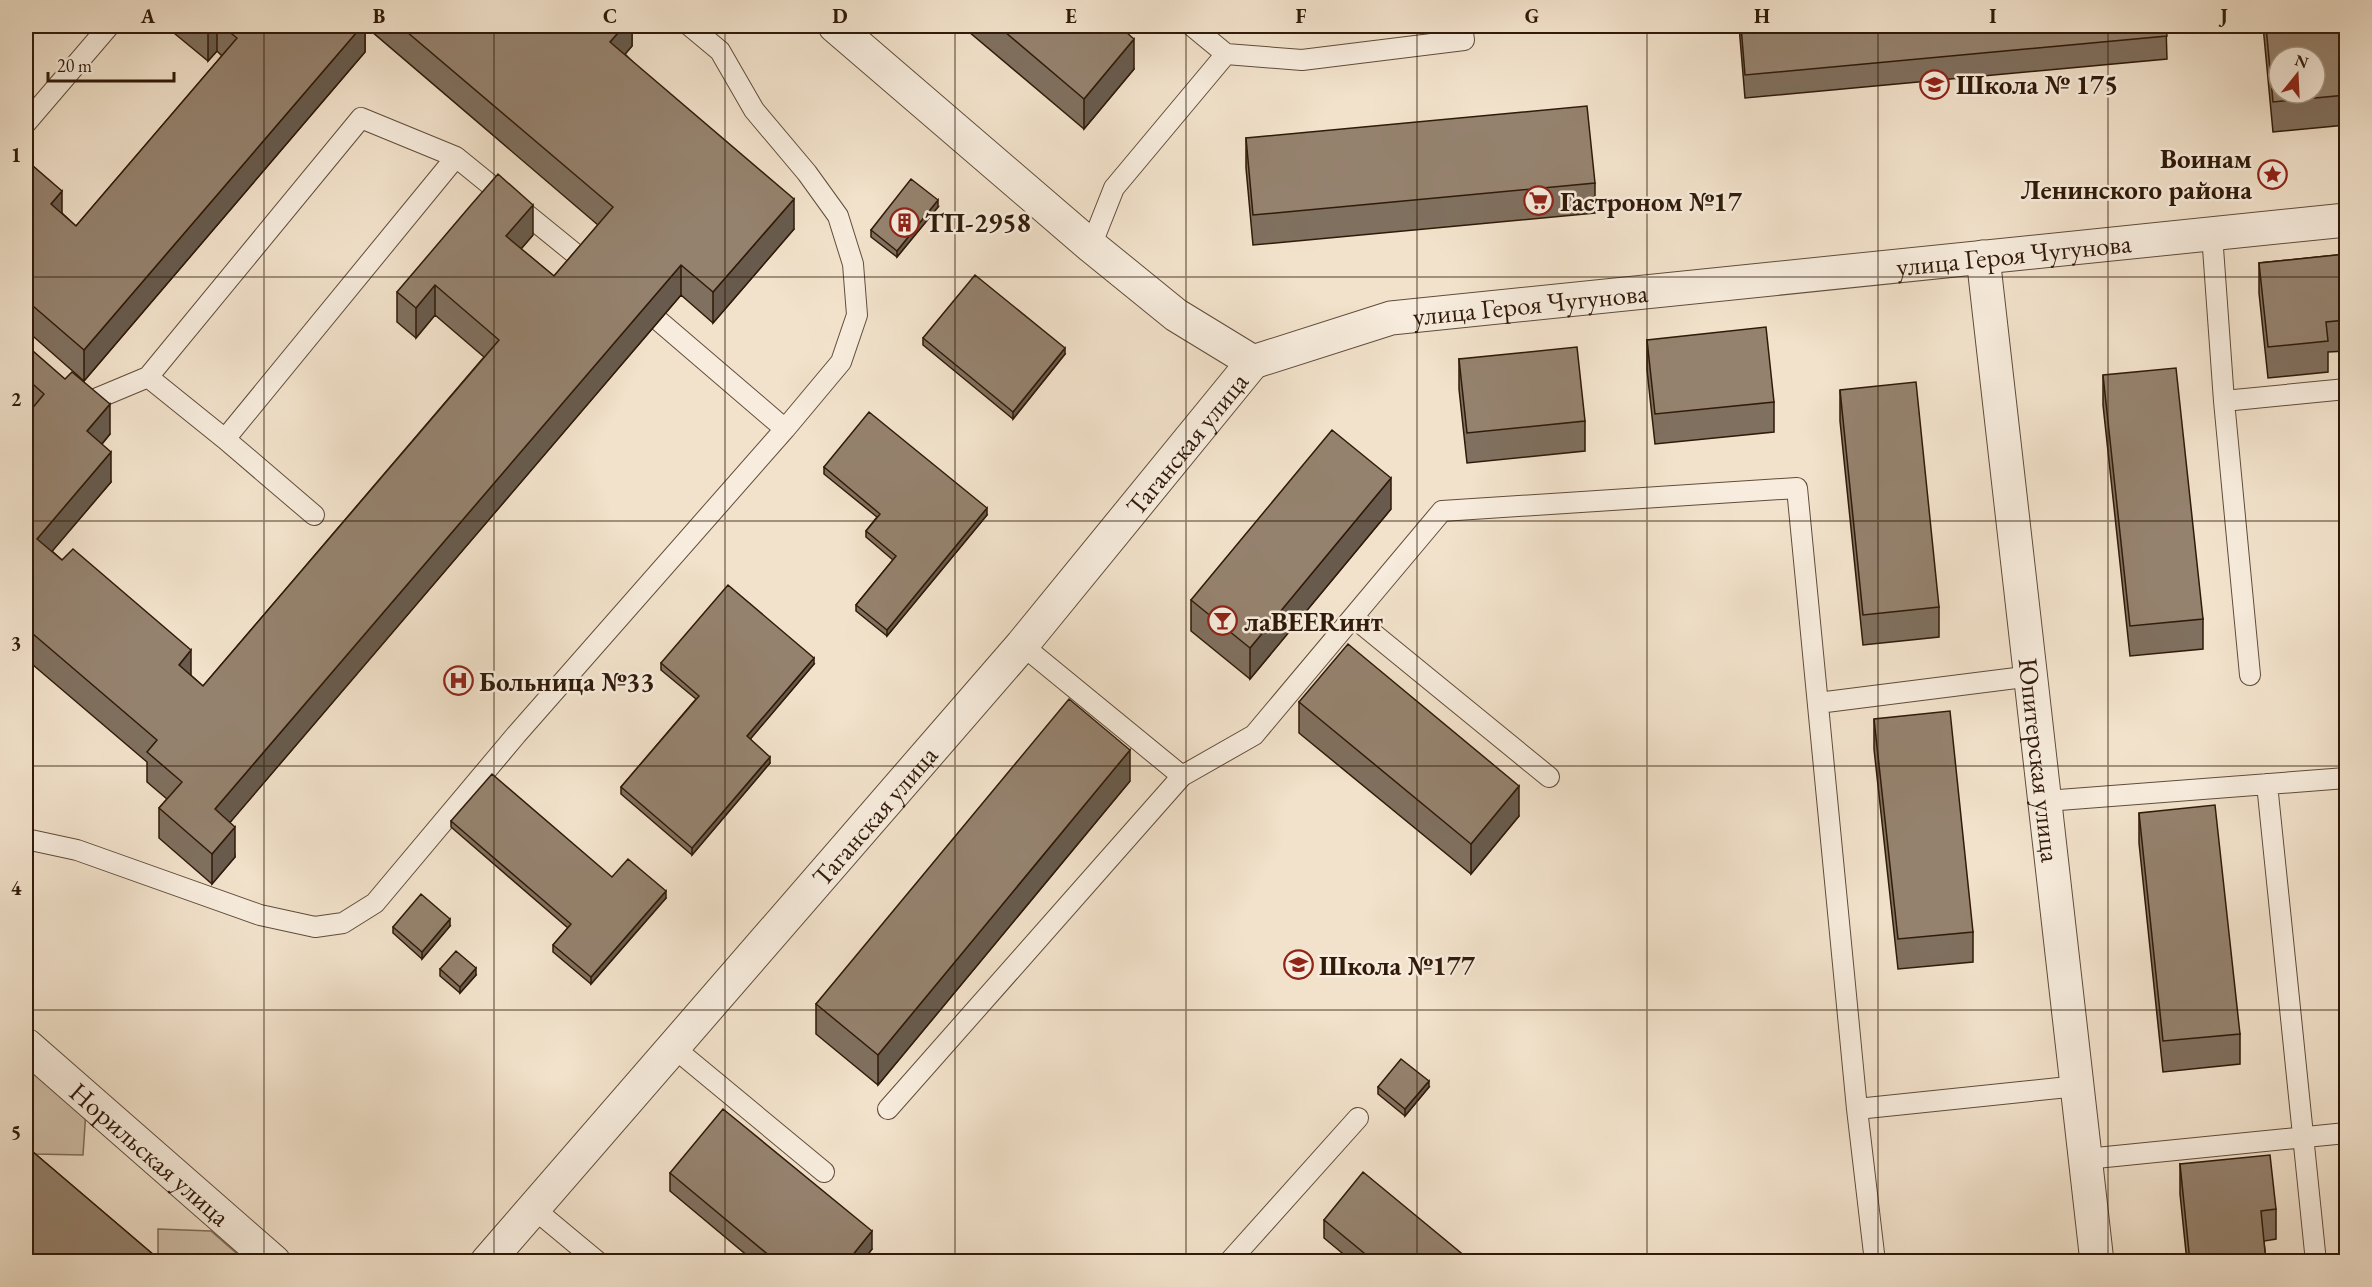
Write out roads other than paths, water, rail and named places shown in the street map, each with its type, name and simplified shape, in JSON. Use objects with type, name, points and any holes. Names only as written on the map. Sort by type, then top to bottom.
[{"type":"street","points":[[835,26],[1091,246],[1176,315],[1253,362]]},
{"type":"street","name":"улица Героя Чугунова","points":[[1253,362],[1391,318],[2346,220]]},
{"type":"street","name":"Юпитерская улица","points":[[1983,258],[2097,1262]]},
{"type":"street","name":"Таганская улица","points":[[487,1262],[1022,645],[1253,362]]},
{"type":"street","name":"Норильская улица","points":[[26,1045],[274,1262]]},
{"type":"lane","points":[[26,123],[109,26]]},
{"type":"lane","points":[[26,839],[77,850],[260,915],[315,927],[343,923],[375,903],[516,735],[841,362],[856,315],[853,264],[837,216],[807,173],[754,110],[720,51],[690,26]]},
{"type":"lane","points":[[1192,26],[1226,54],[1302,60],[1464,40],[1462,26]]},
{"type":"lane","points":[[1091,246],[1114,188],[1226,54]]},
{"type":"lane","points":[[93,400],[148,377],[361,118],[456,157],[589,265]]},
{"type":"lane","points":[[225,439],[456,157]]},
{"type":"lane","points":[[2212,234],[2224,401],[2250,675]]},
{"type":"lane","points":[[659,321],[785,429]]},
{"type":"lane","points":[[148,377],[314,515]]},
{"type":"lane","points":[[2224,401],[2346,389]]},
{"type":"lane","points":[[888,1109],[1182,776],[1254,735],[1442,511],[1797,488],[1857,1109],[1875,1262]]},
{"type":"lane","points":[[1353,617],[1549,777]]},
{"type":"lane","points":[[1022,645],[1182,776]]},
{"type":"lane","points":[[1818,702],[2032,676]]},
{"type":"lane","points":[[2046,801],[2346,778]]},
{"type":"lane","points":[[2267,784],[2316,1262]]},
{"type":"lane","points":[[673,1047],[824,1172]]},
{"type":"lane","points":[[1857,1109],[2078,1086]]},
{"type":"lane","points":[[1229,1262],[1358,1118]]},
{"type":"lane","points":[[2086,1159],[2346,1133]]},
{"type":"lane","points":[[533,1208],[598,1262]]},
{"type":"place","name":"Школа № 175","points":[[1935,84]]},
{"type":"place","name":"Воинам Ленинского района","points":[[2273,174]]},
{"type":"place","name":"Гастроном №17","points":[[1539,201]]},
{"type":"place","name":"ТП-2958","points":[[904,222]]},
{"type":"place","name":"лаBEERинт","points":[[1223,621]]},
{"type":"place","name":"Больница №33","points":[[458,681]]},
{"type":"place","name":"Школа №177","points":[[1298,965]]}]
